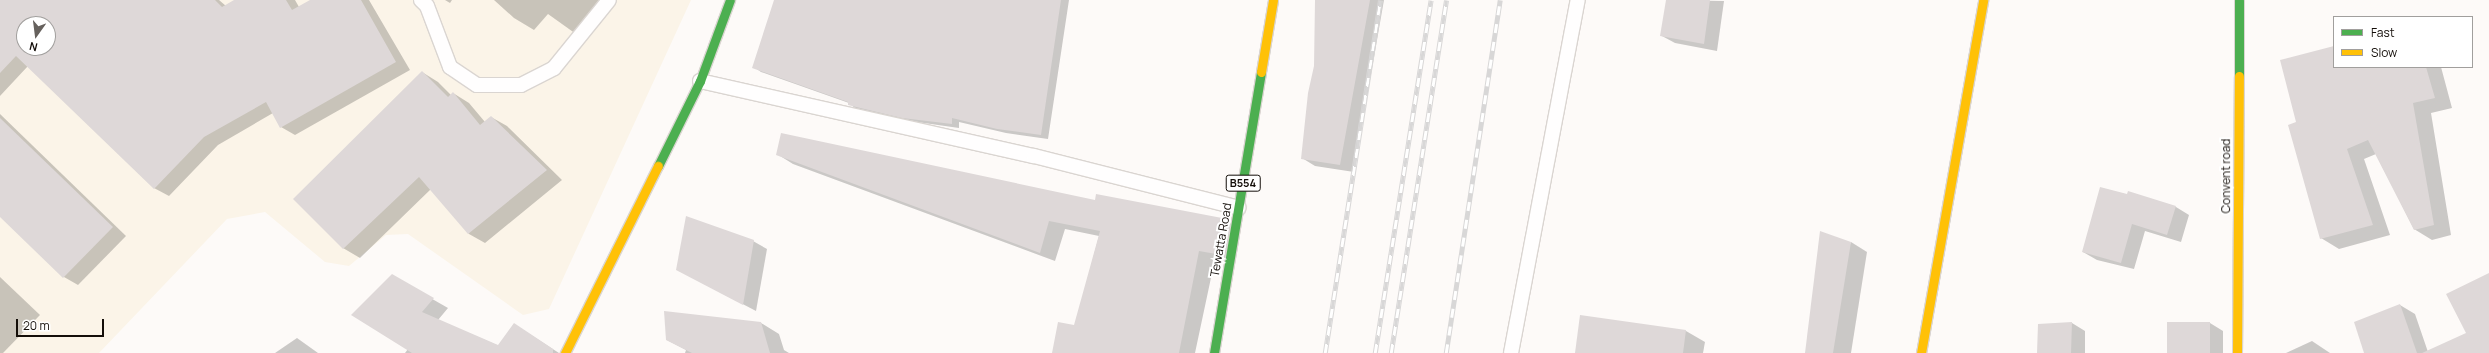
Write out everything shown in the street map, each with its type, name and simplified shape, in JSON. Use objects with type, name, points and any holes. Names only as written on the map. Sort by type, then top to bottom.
[{"type":"street","points":[[566,353],[700,80],[730,0]]},
{"type":"street","name":"Tewatta Road","points":[[1214,353],[1274,0]]},
{"type":"street","name":"Tewatta Road","points":[[1273,13],[1278,0]]},
{"type":"street","points":[[1921,353],[1983,0]]},
{"type":"street","name":"Convent road","points":[[2237,353],[2239,0]]},
{"type":"lane","points":[[421,0],[427,6],[450,67],[477,86],[521,85],[554,68],[609,0]]},
{"type":"lane","points":[[1511,353],[1578,0]]},
{"type":"lane","points":[[700,80],[1034,156],[1239,208]]},
{"type":"shaded area","points":[[0,0],[691,0],[549,309],[523,315],[408,234],[386,235],[349,266],[325,262],[265,212],[227,219],[99,353],[0,353]]},
{"type":"building","points":[[0,0],[215,0],[222,7],[234,0],[286,0],[292,10],[310,0],[361,0],[396,62],[280,128],[266,102],[204,137],[154,189],[16,56],[0,73]]},
{"type":"building","points":[[774,0],[1061,0],[1041,135],[997,129],[952,118],[952,124],[902,118],[848,105],[848,102],[752,68]]},
{"type":"building","points":[[1315,0],[1370,0],[1340,165],[1301,159],[1308,93],[1314,66]]},
{"type":"building","points":[[1666,0],[1710,0],[1704,44],[1660,36]]},
{"type":"building","points":[[2333,46],[2333,68],[2426,68],[2435,98],[2413,103],[2434,225],[2414,230],[2368,140],[2347,149],[2373,225],[2320,239],[2288,125],[2296,122],[2280,60]]},
{"type":"building","points":[[422,71],[448,97],[453,92],[480,125],[491,116],[547,170],[468,234],[419,177],[343,249],[293,199]]},
{"type":"building","points":[[0,118],[113,227],[63,278],[0,217]]},
{"type":"building","points":[[781,133],[1095,200],[1096,194],[1222,218],[1216,254],[1199,251],[1179,353],[1052,353],[1058,322],[1074,325],[1100,231],[1049,221],[1040,253],[776,155]]},
{"type":"building","points":[[2100,187],[2127,194],[2128,191],[2176,206],[2167,235],[2132,224],[2121,263],[2082,252]]},
{"type":"building","points":[[686,216],[754,240],[743,305],[676,270]]},
{"type":"building","points":[[1820,231],[1851,242],[1833,353],[1805,353]]},
{"type":"building","points":[[2489,273],[2489,353],[2422,353],[2466,333],[2446,294]]},
{"type":"building","points":[[392,274],[434,298],[422,312],[498,345],[514,323],[553,349],[553,353],[412,353],[351,315]]},
{"type":"building","points":[[2400,304],[2417,353],[2364,353],[2354,322]]},
{"type":"building","points":[[664,311],[761,322],[770,353],[692,353],[666,340]]},
{"type":"building","points":[[1580,315],[1686,330],[1683,353],[1575,353]]},
{"type":"building","points":[[2072,322],[2071,353],[2037,353],[2038,324]]},
{"type":"building","points":[[2167,322],[2210,322],[2210,353],[2167,353]]},
{"type":"railway","points":[[1325,353],[1380,0]]},
{"type":"railway","points":[[1375,353],[1431,0]]},
{"type":"railway","points":[[1391,353],[1446,0]]},
{"type":"railway","points":[[1446,353],[1500,0]]},
{"type":"traffic: fast","points":[[658,166],[700,81],[730,0]]},
{"type":"traffic: fast","points":[[2239,0],[2239,76]]},
{"type":"traffic: fast","points":[[1214,353],[1261,72]]},
{"type":"traffic: slow","points":[[1261,72],[1273,0]]},
{"type":"traffic: slow","points":[[1921,353],[1983,0]]},
{"type":"traffic: slow","points":[[2237,353],[2239,76]]},
{"type":"traffic: slow","points":[[565,353],[658,166]]}]
